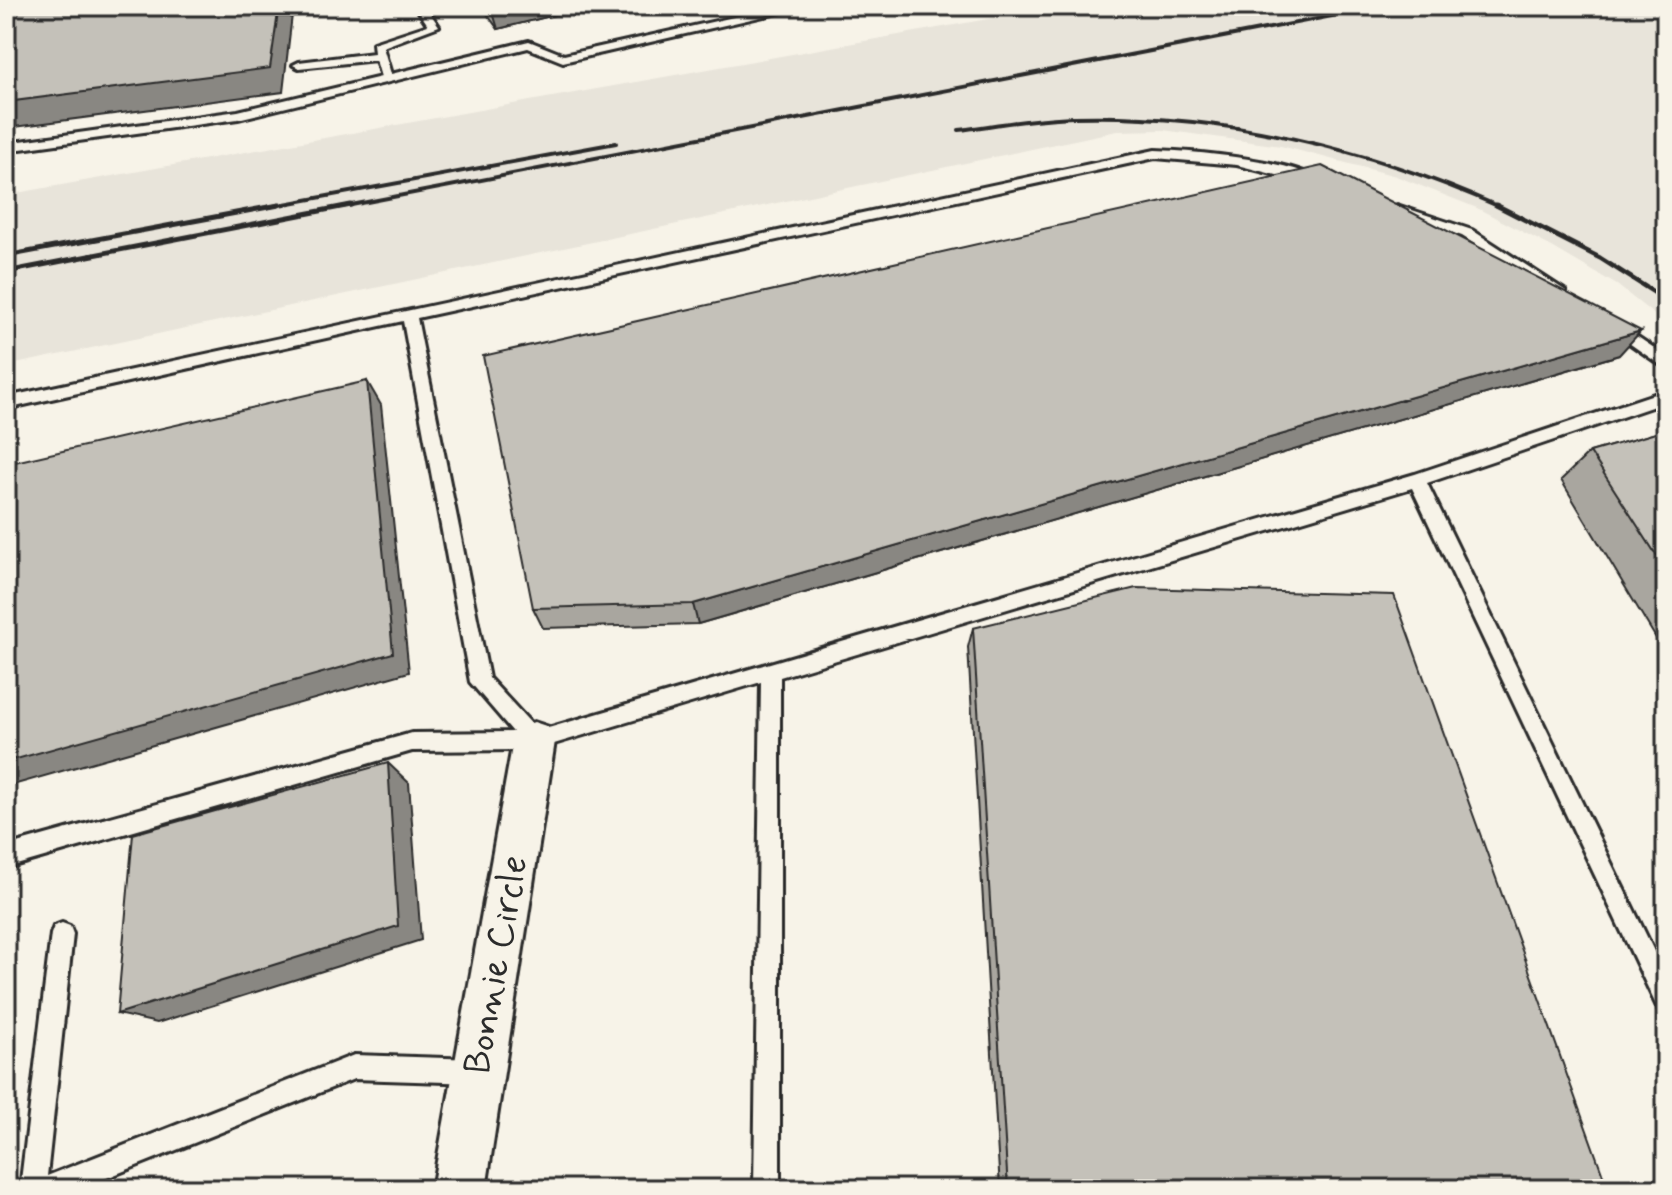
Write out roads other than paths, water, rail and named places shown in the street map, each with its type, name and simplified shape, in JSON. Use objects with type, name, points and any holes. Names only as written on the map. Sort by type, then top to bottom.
[{"type":"street","name":"Bonnie Circle","points":[[459,1189],[534,741]]},
{"type":"lane","points":[[387,79],[377,45],[434,26],[420,6]]},
{"type":"lane","points":[[6,147],[238,115],[529,44],[563,59],[790,9],[788,6]]},
{"type":"lane","points":[[299,65],[381,56]]},
{"type":"lane","points":[[6,403],[1155,154],[1195,154],[1290,172],[1334,187]]},
{"type":"lane","points":[[1378,202],[1467,233],[1574,301]]},
{"type":"lane","points":[[409,315],[480,682],[534,741]]},
{"type":"lane","points":[[1601,317],[1666,364]]},
{"type":"lane","points":[[6,857],[412,742],[534,741],[1417,480],[1666,396]]},
{"type":"lane","points":[[1417,480],[1666,1001]]},
{"type":"lane","points":[[767,1189],[771,671]]},
{"type":"lane","points":[[33,1189],[62,934]]},
{"type":"lane","points":[[47,1189],[354,1067],[479,1071]]},
{"type":"railway","points":[[341,207],[1384,6]]},
{"type":"railway","points":[[959,130],[1074,117],[1129,117],[1238,128],[1292,138],[1398,167],[1500,207]]},
{"type":"railway","points":[[268,207],[616,143]]},
{"type":"railway","points":[[6,256],[279,205]]},
{"type":"railway","points":[[6,272],[351,205]]},
{"type":"railway","points":[[1496,205],[1500,207]]},
{"type":"railway","points":[[1500,207],[1600,258],[1666,300]]}]
